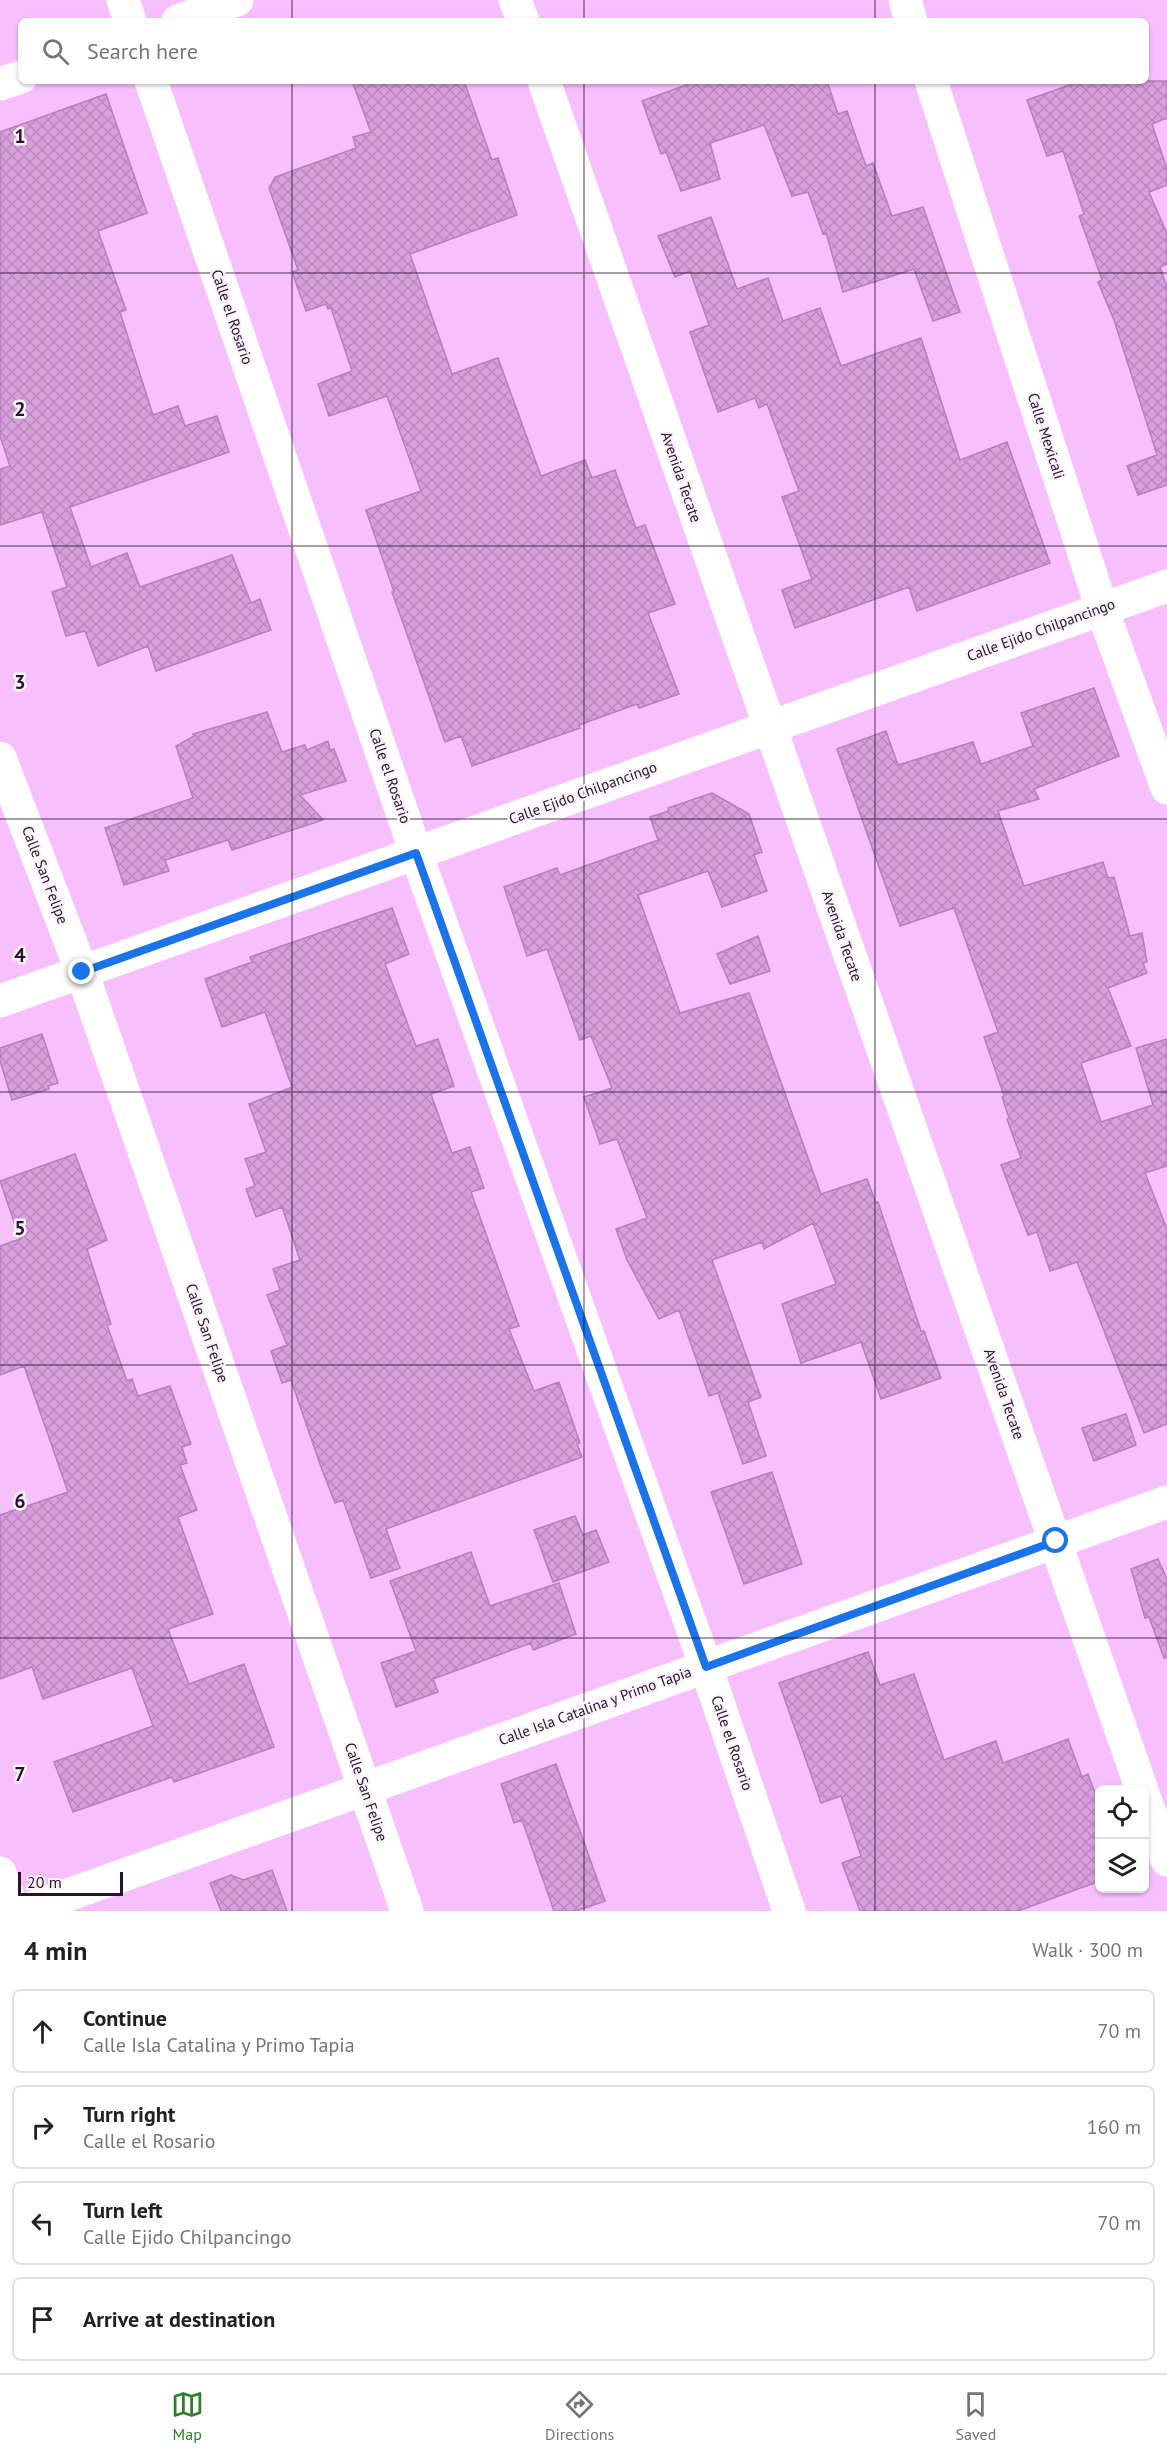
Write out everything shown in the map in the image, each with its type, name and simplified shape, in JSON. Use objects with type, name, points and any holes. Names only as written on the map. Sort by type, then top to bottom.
[{"type":"street","points":[[123,0],[129,18]]},
{"type":"street","points":[[186,18],[237,0]]},
{"type":"street","points":[[516,0],[522,18]]},
{"type":"street","points":[[905,0],[910,18]]},
{"type":"street","points":[[0,84],[18,78]]},
{"type":"street","name":"Calle el Rosario","points":[[152,84],[416,853],[706,1667],[789,1911]]},
{"type":"street","name":"Avenida Tecate","points":[[545,84],[1140,1785]]},
{"type":"street","name":"Calle Mexicali","points":[[932,84],[1102,609],[1167,788]]},
{"type":"street","name":"Calle Ejido Chilpancingo","points":[[0,1001],[1167,586]]},
{"type":"street","name":"Calle San Felipe","points":[[0,758],[82,972],[407,1911]]},
{"type":"street","name":"Calle Isla Catalina y Primo Tapia","points":[[24,1911],[1167,1502]]},
{"type":"street","points":[[1149,1810],[1167,1860]]},
{"type":"street","points":[[0,1873],[13,1911]]},
{"type":"building","points":[[1149,81],[1167,81],[1167,118],[1152,124],[1167,169],[1167,185],[1149,192],[1167,234],[1167,264],[1160,267],[1167,287],[1167,485],[1138,495],[1127,466],[1157,455],[1114,320],[1098,282],[1102,280],[1079,216],[1084,214],[1063,151],[1047,156],[1027,100],[1072,84],[1149,84]]},
{"type":"building","points":[[353,84],[465,84],[492,160],[498,158],[517,215],[410,254],[452,374],[498,358],[541,476],[585,460],[592,478],[615,470],[636,528],[645,525],[675,604],[648,613],[679,694],[639,708],[637,704],[579,725],[580,728],[472,766],[461,736],[445,742],[392,592],[394,592],[366,510],[421,491],[387,396],[329,416],[318,384],[352,371],[331,308],[328,309],[326,304],[306,311],[292,272],[298,270],[269,188],[275,177],[356,148],[353,137],[371,132]]},
{"type":"building","points":[[689,84],[828,84],[838,114],[847,111],[866,166],[873,163],[892,216],[923,207],[960,312],[933,321],[914,269],[843,292],[826,233],[823,234],[808,192],[792,196],[764,125],[710,143],[720,179],[681,191],[666,152],[661,154],[642,101]]},
{"type":"building","points":[[106,94],[147,213],[98,231],[126,310],[120,312],[153,415],[178,406],[185,426],[217,416],[229,452],[70,507],[91,567],[127,553],[140,587],[232,555],[251,603],[260,599],[271,630],[156,671],[148,646],[98,666],[85,631],[66,636],[52,592],[67,587],[42,512],[0,525],[0,469],[10,466],[0,436],[0,132]]},
{"type":"building","points":[[711,217],[737,289],[768,278],[783,321],[820,308],[841,366],[921,338],[960,460],[1007,442],[1050,563],[917,611],[909,587],[795,628],[782,590],[812,579],[782,497],[799,491],[767,404],[759,408],[755,398],[718,412],[690,332],[709,325],[690,271],[675,277],[658,236]]},
{"type":"building","points":[[1094,688],[1119,756],[1034,789],[1039,799],[998,811],[1024,886],[1103,862],[1108,878],[1114,877],[1130,936],[1142,933],[1147,962],[1143,963],[1147,973],[1108,988],[1131,1046],[1081,1063],[1101,1122],[1153,1105],[1136,1048],[1167,1039],[1167,1166],[1145,1173],[1167,1229],[1167,1424],[1144,1433],[1077,1262],[1050,1271],[1037,1232],[1028,1235],[1001,1165],[1021,1158],[1007,1119],[1009,1118],[1002,1097],[1004,1096],[984,1037],[998,1032],[954,908],[900,926],[837,749],[886,731],[898,765],[973,742],[981,764],[1033,746],[1021,713]]},
{"type":"building","points":[[267,712],[282,752],[305,745],[307,750],[328,741],[330,750],[334,749],[346,781],[300,795],[323,820],[232,850],[228,840],[165,860],[169,871],[124,885],[105,828],[193,798],[176,746],[194,736],[193,734]]},
{"type":"building","points":[[712,793],[749,814],[762,852],[754,855],[767,891],[722,907],[708,871],[638,895],[680,1013],[749,993],[821,1194],[867,1179],[876,1203],[878,1202],[921,1331],[924,1331],[941,1378],[881,1399],[861,1342],[801,1363],[782,1304],[836,1284],[813,1223],[764,1249],[762,1242],[712,1260],[761,1397],[748,1402],[766,1456],[743,1464],[718,1393],[709,1396],[679,1310],[659,1319],[627,1260],[616,1229],[647,1218],[617,1139],[600,1144],[584,1097],[612,1088],[591,1036],[580,1040],[547,949],[527,956],[504,887],[557,868],[560,875],[658,840],[650,817],[669,811],[668,808]]},
{"type":"building","points":[[392,908],[409,954],[385,964],[416,1046],[438,1039],[454,1086],[431,1094],[452,1153],[470,1147],[484,1188],[471,1192],[519,1326],[509,1329],[534,1391],[559,1382],[580,1443],[577,1444],[582,1457],[386,1529],[400,1568],[371,1578],[343,1500],[335,1503],[291,1380],[282,1383],[271,1351],[287,1345],[267,1295],[280,1290],[273,1269],[300,1260],[282,1207],[256,1217],[246,1189],[255,1186],[245,1159],[266,1152],[249,1104],[292,1087],[265,1012],[222,1027],[205,979],[252,962],[250,957]]},
{"type":"building","points":[[758,936],[770,971],[730,984],[717,954]]},
{"type":"building","points":[[42,1034],[58,1083],[48,1086],[49,1089],[12,1100],[0,1061],[0,1048]]},
{"type":"building","points":[[75,1154],[107,1240],[87,1249],[111,1324],[107,1325],[127,1381],[132,1379],[138,1396],[170,1386],[191,1444],[182,1447],[187,1463],[180,1465],[197,1510],[178,1517],[213,1614],[168,1629],[189,1684],[244,1664],[274,1747],[174,1782],[172,1777],[73,1812],[54,1762],[153,1726],[132,1668],[43,1699],[32,1667],[0,1679],[0,1515],[68,1492],[24,1366],[0,1375],[0,1246],[20,1239],[0,1181]]},
{"type":"building","points":[[1126,1414],[1136,1445],[1094,1461],[1082,1428]]},
{"type":"building","points":[[772,1472],[802,1564],[744,1584],[711,1492]]},
{"type":"building","points":[[575,1516],[583,1535],[596,1530],[609,1562],[553,1582],[534,1530]]},
{"type":"building","points":[[471,1552],[490,1606],[559,1583],[576,1634],[533,1650],[531,1643],[433,1679],[438,1692],[396,1707],[381,1663],[416,1651],[390,1581]]},
{"type":"building","points":[[1158,1559],[1167,1579],[1167,1658],[1164,1658],[1149,1617],[1145,1618],[1131,1569]]},
{"type":"building","points":[[868,1652],[880,1685],[914,1674],[944,1760],[996,1741],[1003,1763],[1068,1739],[1082,1777],[1088,1774],[1095,1793],[1095,1883],[1018,1911],[860,1911],[842,1863],[861,1856],[841,1796],[821,1803],[779,1683]]},
{"type":"building","points":[[556,1764],[605,1901],[576,1911],[554,1911],[522,1820],[514,1823],[501,1784]]},
{"type":"building","points":[[272,1870],[287,1911],[221,1911],[210,1883],[231,1875],[243,1880]]},
{"type":"route","points":[[82,972],[416,853],[706,1667],[1056,1541]]}]
